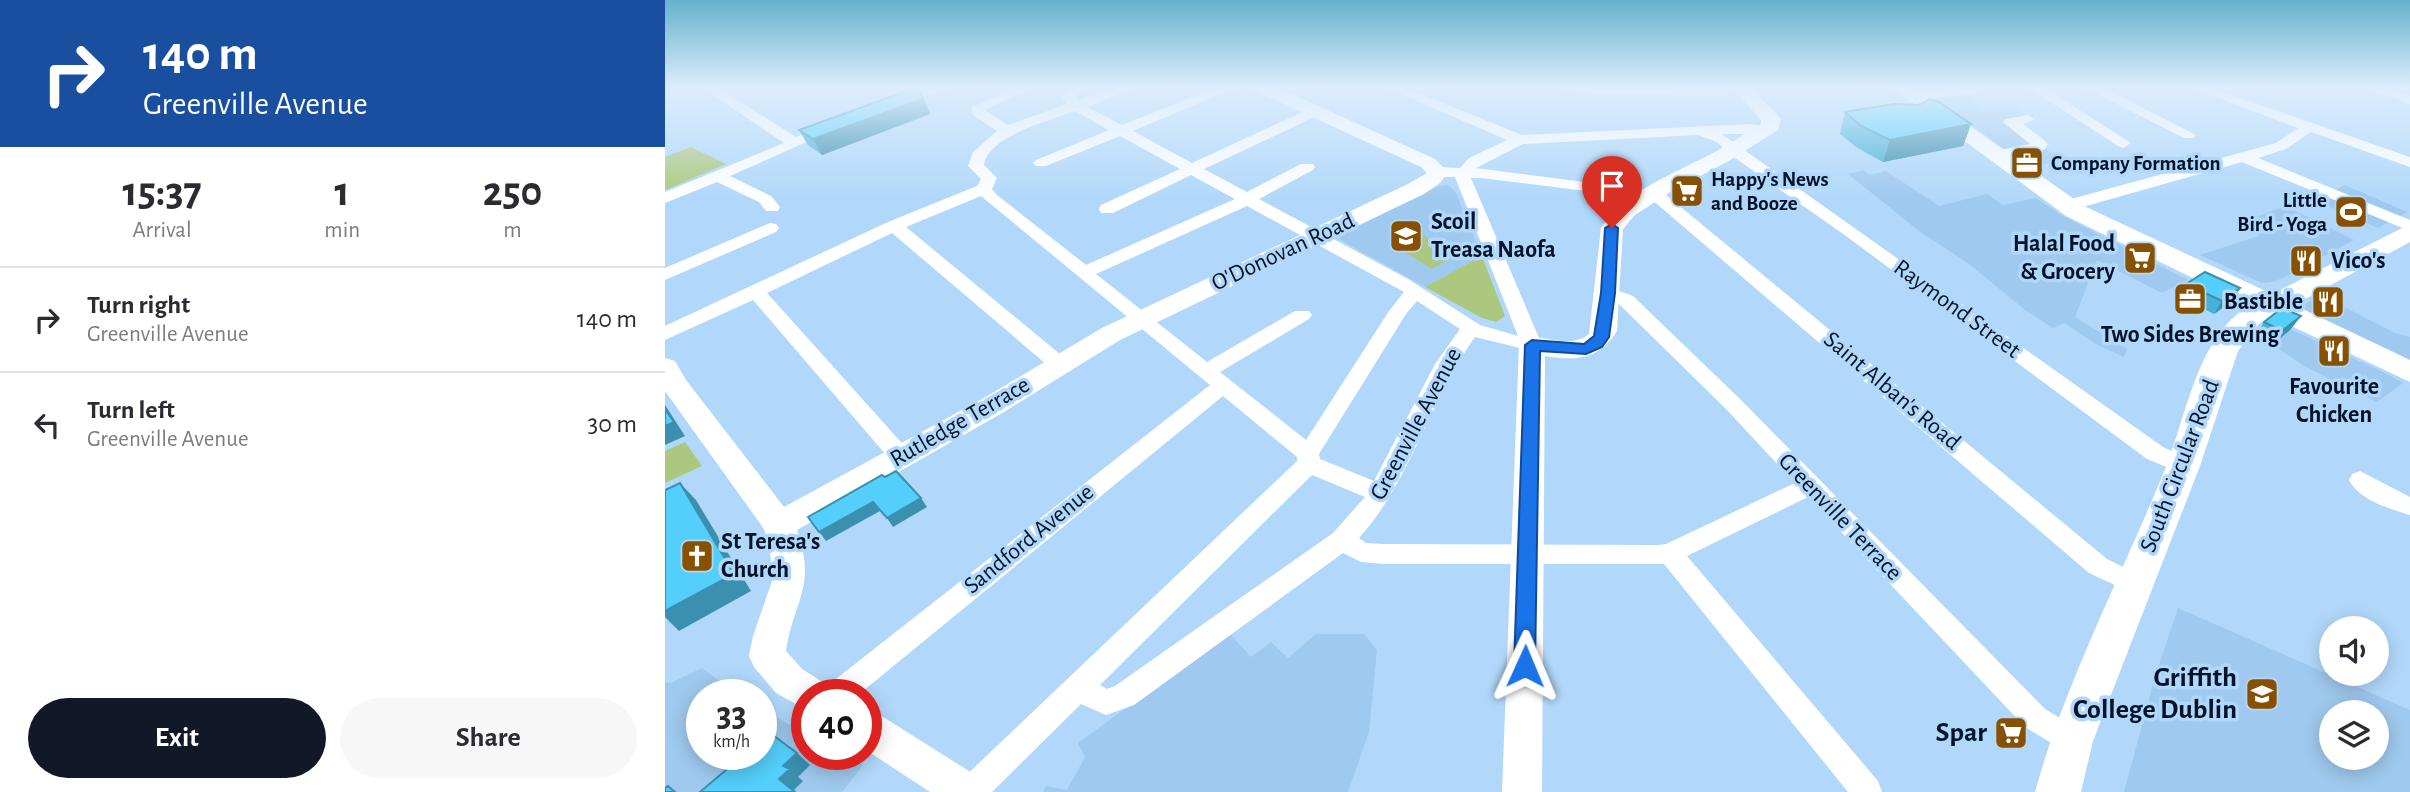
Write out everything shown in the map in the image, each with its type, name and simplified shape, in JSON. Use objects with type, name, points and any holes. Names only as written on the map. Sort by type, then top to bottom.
[{"type":"main road","points":[[1954,125],[2066,206],[2410,372]]},
{"type":"main road","name":"South Circular Road","points":[[2058,792],[2071,741],[2183,466],[2229,339],[2249,318],[2410,232]]},
{"type":"street","points":[[767,125],[793,142]]},
{"type":"street","points":[[665,198],[838,125]]},
{"type":"street","points":[[997,125],[1006,131]]},
{"type":"street","points":[[665,334],[894,226],[984,188],[989,178],[977,166],[978,155],[1006,131],[1024,125]]},
{"type":"street","points":[[1111,125],[1415,291],[1473,329]]},
{"type":"street","points":[[1041,163],[1137,125]]},
{"type":"street","points":[[1107,209],[1286,125]]},
{"type":"street","points":[[1346,125],[1428,163],[1432,178],[1465,172],[1650,193]]},
{"type":"street","points":[[1484,125],[1520,140]]},
{"type":"street","points":[[1522,792],[1532,345],[1463,178],[1465,172],[1474,161],[1520,140],[1750,128],[1765,130],[1771,125]]},
{"type":"street","points":[[1996,155],[2039,147],[2040,144],[2014,125]]},
{"type":"street","points":[[2094,125],[2123,143]]},
{"type":"street","points":[[2168,125],[2189,135]]},
{"type":"street","points":[[2303,125],[2410,162]]},
{"type":"street","points":[[2066,206],[2281,146],[2309,127]]},
{"type":"street","name":"Greenville Avenue","points":[[1079,689],[1106,702],[1124,696],[1342,540],[1371,509],[1445,363],[1461,339],[1473,329],[1490,336],[1532,345],[1575,350],[1596,344],[1604,331],[1612,228],[1627,210],[1650,193],[1733,150],[1765,130]]},
{"type":"street","name":"Raymond Street","points":[[1703,131],[1722,139],[1733,150],[1851,232],[2155,453],[2183,466]]},
{"type":"street","points":[[2241,156],[2410,226]]},
{"type":"street","points":[[1085,272],[1247,199],[1307,167]]},
{"type":"street","points":[[715,175],[765,199],[772,207]]},
{"type":"street","name":"O'Donovan Road","points":[[1141,319],[1432,178]]},
{"type":"street","points":[[984,188],[991,198],[1085,272],[1308,459],[1378,493]]},
{"type":"street","name":"Saint Alban's Road","points":[[1650,193],[2098,566],[2134,584]]},
{"type":"street","points":[[894,226],[1059,364]]},
{"type":"street","points":[[665,275],[770,228]]},
{"type":"street","points":[[755,291],[901,457]]},
{"type":"street","points":[[882,738],[969,792],[1079,689],[1308,459],[1398,312],[1415,291]]},
{"type":"street","name":"Greenville Terrace","points":[[1608,293],[1626,300],[1811,486],[2035,718],[2071,741]]},
{"type":"street","name":"Sandford Avenue","points":[[857,679],[1205,398],[1214,380],[1302,315]]},
{"type":"street","name":"Rutledge Terrace","points":[[779,526],[1141,319]]},
{"type":"street","points":[[665,367],[676,386],[779,526],[788,548],[791,581],[769,639],[767,656],[791,682]]},
{"type":"street","points":[[2360,480],[2391,500],[2410,506]]},
{"type":"street","points":[[1342,540],[1367,553],[1670,553],[1811,486]]},
{"type":"street","points":[[1670,553],[1867,792]]},
{"type":"shaded area","points":[[1972,125],[2007,125],[2063,160],[2029,167]]},
{"type":"shaded area","points":[[1864,170],[1870,175],[1886,171],[1939,206],[1987,194],[2003,205],[2036,198],[2061,215],[2188,280],[2162,293],[2097,260],[2075,317],[2127,349],[2124,357],[2096,344],[2064,323],[2053,328],[2025,310],[1968,263],[1919,231],[1848,174]]},
{"type":"shaded area","name":"Scoil Treasa Naofa","points":[[1448,185],[1455,191],[1482,256],[1425,287],[1339,239],[1340,233],[1439,186]]},
{"type":"shaded area","points":[[2345,185],[2407,212],[2378,228],[2316,201]]},
{"type":"shaded area","points":[[2285,206],[2354,240],[2312,265],[2273,282],[2262,283],[2200,255],[2259,236],[2238,224]]},
{"type":"shaded area","points":[[2321,295],[2395,333],[2410,337],[2410,360],[2300,307]]},
{"type":"shaded area","points":[[2273,321],[2403,383],[2377,402],[2304,366],[2276,347],[2266,346],[2251,338]]},
{"type":"shaded area","name":"Griffith College Dublin","points":[[2178,608],[2319,670],[2319,686],[2355,686],[2387,700],[2319,700],[2319,770],[2389,770],[2389,701],[2410,710],[2410,792],[2124,792],[2155,677]]},
{"type":"shaded area","points":[[1229,633],[1251,657],[1271,642],[1288,658],[1316,634],[1364,634],[1377,650],[1369,732],[1348,792],[1043,792],[1046,786],[1067,790],[1085,757],[1078,743]]},
{"type":"shaded area","points":[[702,668],[717,679],[686,679],[686,770],[777,770],[777,718],[791,725],[791,770],[859,770],[842,792],[665,792],[665,682],[671,683]]},
{"type":"green space","points":[[691,147],[726,164],[665,190],[665,157]]},
{"type":"green space","points":[[1415,231],[1456,255],[1432,269],[1390,243]]},
{"type":"green space","points":[[1482,256],[1505,316],[1496,322],[1482,318],[1425,287]]},
{"type":"green space","points":[[685,442],[702,466],[665,483],[665,451]]},
{"type":"building","points":[[813,125],[852,125],[813,139],[799,130]]},
{"type":"building","points":[[1860,125],[1966,125],[1890,140]]},
{"type":"building","points":[[2205,272],[2240,288],[2222,301],[2186,284]]},
{"type":"building","points":[[2282,308],[2301,316],[2282,331],[2264,322]]},
{"type":"building","points":[[665,409],[674,422],[665,426]]},
{"type":"building","points":[[896,471],[921,498],[887,518],[873,502],[819,532],[808,517],[882,475],[885,477]]},
{"type":"building","name":"St Teresa's Church","points":[[680,483],[734,574],[665,611],[665,490]]},
{"type":"building","points":[[777,738],[791,749],[791,759],[783,766],[790,769],[779,779],[795,792],[700,792],[726,770],[777,770]]},
{"type":"building","points":[[668,786],[675,792],[665,792]]},
{"type":"place","name":"Company Formation","points":[[2027,163]]},
{"type":"place","name":"Happy's News and Booze","points":[[1687,191]]},
{"type":"place","name":"Little Bird - Yoga","points":[[2351,212]]},
{"type":"place","name":"Scoil Treasa Naofa","points":[[1406,236]]},
{"type":"place","name":"Halal Food & Grocery","points":[[2140,258]]},
{"type":"place","name":"Vico's","points":[[2306,261]]},
{"type":"place","name":"Two Sides Brewing","points":[[2190,299]]},
{"type":"place","name":"Bastible","points":[[2328,302]]},
{"type":"place","name":"Favourite Chicken","points":[[2334,351]]},
{"type":"place","name":"St Teresa's Church","points":[[697,556]]},
{"type":"place","name":"Griffith College Dublin","points":[[2262,694]]},
{"type":"place","name":"Spar","points":[[2011,733]]},
{"type":"route","points":[[1525,666],[1532,345],[1586,349],[1596,344],[1601,337],[1608,293],[1612,228]]}]
